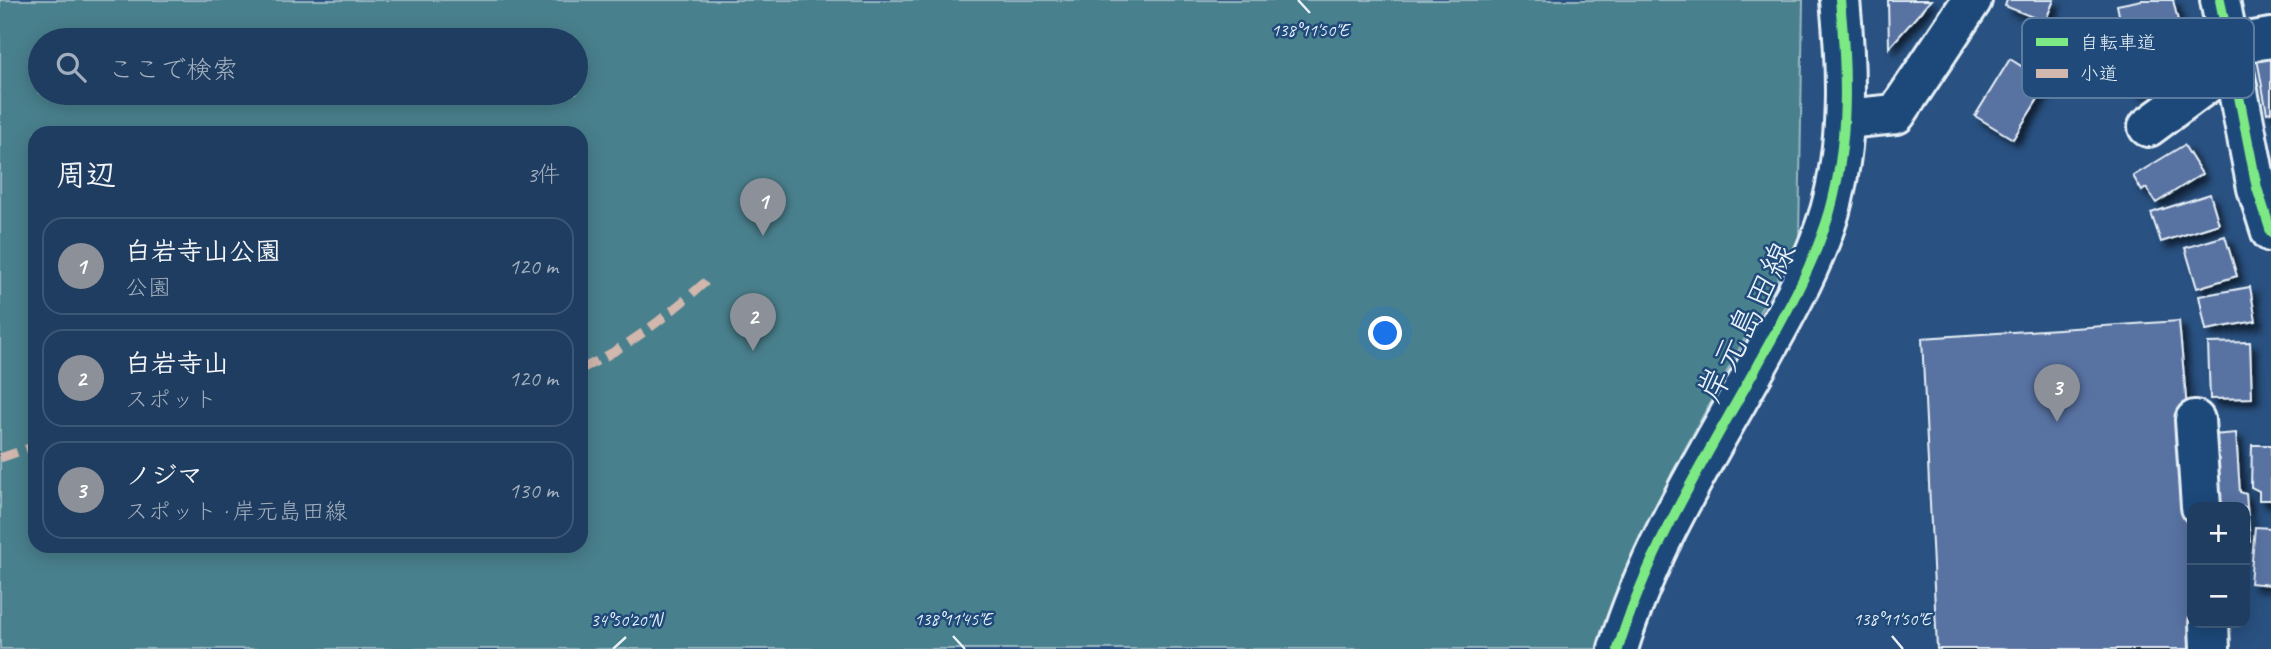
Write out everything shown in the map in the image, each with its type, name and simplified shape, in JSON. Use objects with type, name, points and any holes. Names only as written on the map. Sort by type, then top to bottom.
[{"type":"street","name":"岸元島田線","points":[[1618,649],[1651,561],[1810,265],[1830,211],[1845,119],[1845,55],[1840,0]]},
{"type":"street","points":[[1845,119],[1896,114],[1972,0]]},
{"type":"street","points":[[2220,0],[2224,18]]},
{"type":"street","points":[[2254,45],[2271,38]]},
{"type":"street","points":[[2148,127],[2181,98]]},
{"type":"street","points":[[2239,98],[2256,188],[2271,232]]},
{"type":"street","points":[[2195,420],[2201,502]]},
{"type":"street","points":[[2208,628],[2210,649]]},
{"type":"green space","points":[[0,0],[1803,0],[1799,239],[1672,473],[1599,649],[0,649]]},
{"type":"building","points":[[1888,0],[1931,0],[1889,48]]},
{"type":"building","points":[[2007,0],[2054,0],[2047,18],[2035,18],[2005,6]]},
{"type":"building","points":[[2142,0],[2173,0],[2177,18],[2120,18],[2117,5]]},
{"type":"building","points":[[2271,56],[2271,112],[2267,113],[2257,59]]},
{"type":"building","points":[[2010,59],[2022,67],[2022,98],[2039,98],[2013,139],[1975,116]]},
{"type":"building","points":[[2184,145],[2202,174],[2156,203],[2146,188],[2142,191],[2133,176]]},
{"type":"building","points":[[2210,194],[2219,224],[2161,242],[2151,213]]},
{"type":"building","points":[[2225,236],[2237,276],[2197,288],[2185,248]]},
{"type":"building","points":[[2250,287],[2256,321],[2206,330],[2199,296]]},
{"type":"building","points":[[2179,321],[2196,502],[2187,502],[2187,628],[2195,628],[2208,649],[1937,649],[1922,338]]},
{"type":"building","points":[[2250,342],[2252,398],[2210,399],[2208,343]]},
{"type":"building","points":[[2236,433],[2240,492],[2246,494],[2247,502],[2218,502],[2213,435]]},
{"type":"building","points":[[2252,445],[2271,445],[2271,500],[2259,500],[2259,491],[2251,487]]},
{"type":"building","points":[[2255,527],[2271,528],[2271,585],[2250,583]]},
{"type":"marked path","points":[[588,366],[649,328],[710,278]]},
{"type":"marked path","points":[[0,458],[28,448]]},
{"type":"cycle path","points":[[1618,649],[1662,538],[1788,308],[1807,270],[1830,211],[1841,159],[1845,106],[1840,0]]},
{"type":"cycle path","points":[[2220,0],[2224,18]]},
{"type":"cycle path","points":[[2239,98],[2257,188],[2271,232]]},
{"type":"place","name":"白岩寺山公園","points":[[763,236]]},
{"type":"place","name":"白岩寺山","points":[[753,351]]},
{"type":"place","name":"ノジマ","points":[[2057,422]]}]
